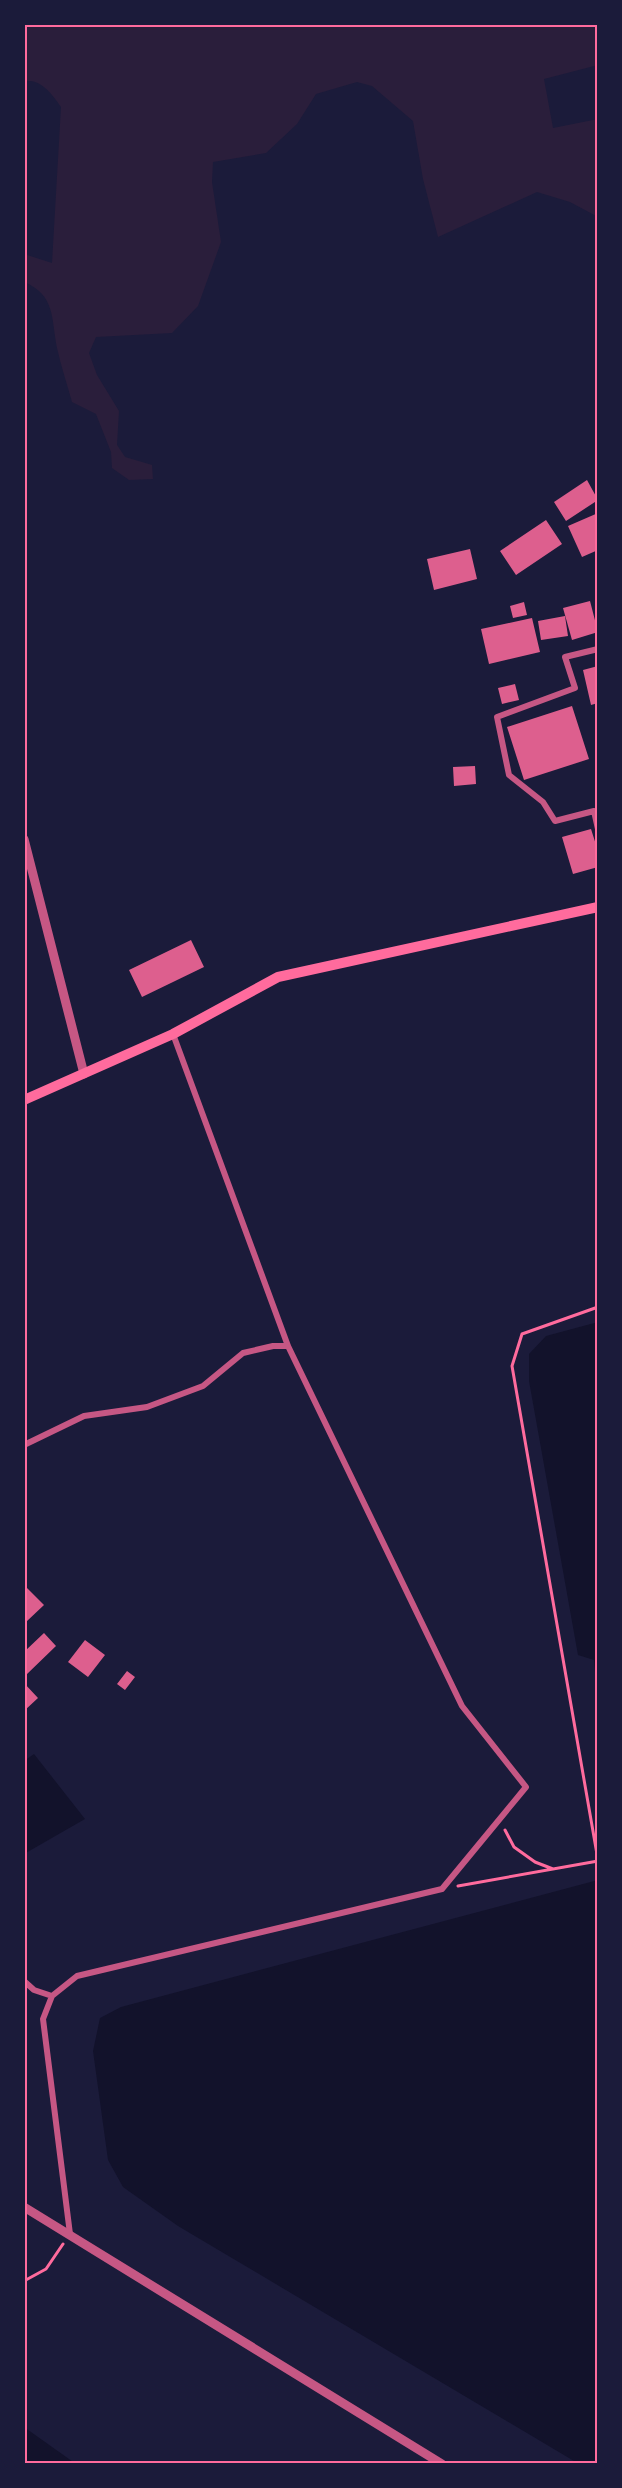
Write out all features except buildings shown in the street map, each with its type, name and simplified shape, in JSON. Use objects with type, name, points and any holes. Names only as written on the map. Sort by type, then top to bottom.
[{"type":"main road","points":[[24,1100],[173,1034],[278,977],[598,907]]},
{"type":"street","points":[[598,649],[566,657],[575,688],[497,717],[509,775],[543,802],[555,821],[594,811],[598,828]]},
{"type":"street","points":[[24,839],[84,1074]]},
{"type":"street","points":[[70,2234],[43,2019],[52,1996],[76,1976],[442,1889],[526,1787],[462,1706],[288,1346],[173,1034]]},
{"type":"street","points":[[24,1445],[84,1416],[147,1407],[203,1386],[243,1353],[273,1346],[288,1346]]},
{"type":"street","points":[[24,1981],[34,1990],[52,1996]]},
{"type":"street","points":[[24,2206],[442,2464]]},
{"type":"path","points":[[442,1889],[598,1861],[512,1366],[522,1334],[598,1307]]},
{"type":"path","points":[[497,1822],[505,1830],[514,1847],[535,1862],[554,1869]]},
{"type":"path","points":[[24,2281],[46,2269],[70,2234]]},
{"type":"shaded area","points":[[24,24],[598,24],[598,65],[544,79],[553,128],[598,119],[598,217],[570,202],[537,192],[438,237],[423,179],[413,121],[372,86],[357,82],[316,94],[297,124],[266,153],[213,162],[212,182],[221,242],[198,306],[172,333],[96,337],[89,353],[97,375],[119,411],[117,445],[125,457],[152,465],[153,479],[129,480],[112,468],[111,452],[96,414],[72,402],[47,301],[34,287],[24,282],[24,254],[52,263],[61,107],[41,85],[24,81]]},
{"type":"shaded area","points":[[598,1322],[598,1706],[594,1660],[578,1655],[529,1381],[529,1354],[546,1336]]},
{"type":"shaded area","points":[[34,1754],[85,1819],[24,1854],[24,1761]]},
{"type":"shaded area","points":[[598,1880],[598,2464],[579,2464],[178,2226],[123,2187],[108,2160],[93,2051],[100,2018],[121,2007]]},
{"type":"shaded area","points":[[24,2427],[76,2464],[24,2464]]}]
